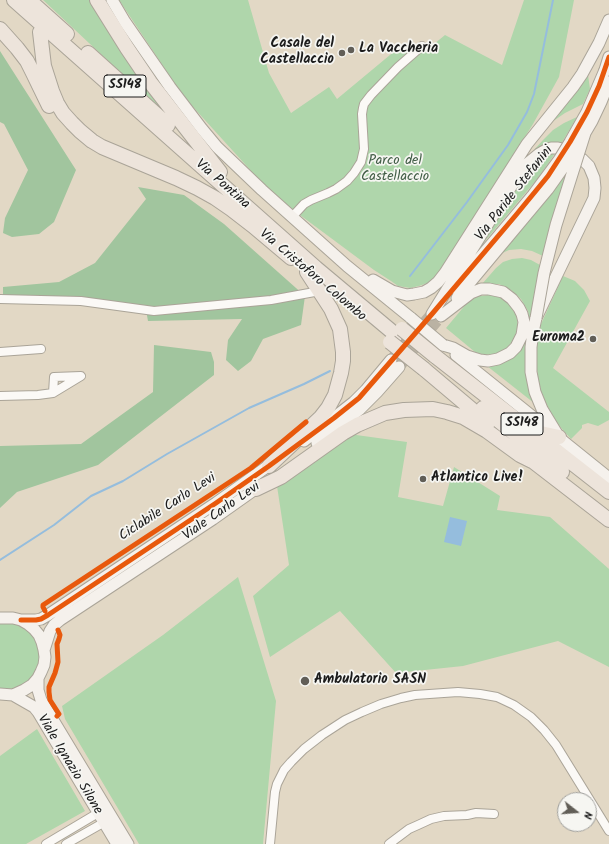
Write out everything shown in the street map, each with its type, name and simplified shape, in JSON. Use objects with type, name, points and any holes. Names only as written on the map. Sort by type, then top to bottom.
[{"type":"highway","name":"Via Pontina","points":[[14,0],[310,263],[400,331]]},
{"type":"highway","points":[[96,0],[150,82],[220,172]]},
{"type":"highway","name":"Via Pontina","points":[[36,1],[220,172]]},
{"type":"highway","points":[[0,29],[24,58],[33,73],[48,106],[70,134],[90,148],[115,160],[165,179],[197,188]]},
{"type":"highway","name":"Via Cristoforo Colombo","points":[[40,32],[43,61],[49,86],[61,110],[88,138],[102,147],[197,188],[215,198],[253,226],[307,272],[400,331]]},
{"type":"highway","name":"Via Cristoforo Colombo","points":[[220,172],[400,331],[433,358],[525,426],[609,492]]},
{"type":"highway","points":[[269,466],[321,417],[332,400],[340,379],[343,352],[338,324],[320,291],[307,272]]},
{"type":"highway","name":"Via Cristoforo Colombo","points":[[433,358],[532,461],[609,520]]},
{"type":"highway","name":"SS148","points":[[433,358],[489,414],[609,510]]},
{"type":"highway","points":[[256,489],[281,477],[343,433],[357,425],[385,413],[404,410],[432,410],[447,412],[463,417],[487,431],[520,455],[532,461]]},
{"type":"highway","points":[[525,426],[535,431],[559,437]]},
{"type":"main road","name":"Via Cristoforo Colombo","points":[[112,0],[155,66],[202,129],[224,155],[348,266],[400,331]]},
{"type":"main road","points":[[348,266],[394,292],[403,294],[421,293],[428,290],[438,282],[527,144],[568,94],[582,74],[599,44],[609,20]]},
{"type":"main road","name":"Via Paride Stefanini","points":[[504,236],[559,160],[585,116],[609,57]]},
{"type":"main road","name":"Via Paride Stefanini","points":[[435,317],[504,236],[548,189],[569,160],[585,134],[598,109],[609,82]]},
{"type":"main road","points":[[559,437],[542,409],[537,397],[532,377],[530,358],[533,332],[544,273],[554,233],[585,134]]},
{"type":"main road","points":[[435,317],[510,188],[525,166],[539,154],[548,149],[561,149],[574,153],[589,166],[594,180],[595,195],[536,318]]},
{"type":"main road","points":[[433,358],[454,348],[467,356],[480,360],[488,361],[498,359],[510,353],[516,347],[522,335],[524,322],[519,308],[512,299],[503,292],[490,289],[481,289],[471,292],[435,317]]},
{"type":"main road","name":"Via Cristoforo Colombo","points":[[433,358],[559,437],[609,478]]},
{"type":"main road","name":"Viale Carlo Levi","points":[[0,618],[36,620],[48,615],[269,466],[354,402],[395,364],[373,396],[356,413],[321,440],[256,489],[203,526],[54,624],[50,630],[44,650],[44,665],[38,678]]},
{"type":"main road","points":[[21,620],[34,629],[42,642],[44,650]]},
{"type":"main road","points":[[0,694],[13,695],[32,685],[38,678]]},
{"type":"main road","name":"Viale Ignazio Silone","points":[[38,678],[38,690],[41,700],[128,844]]},
{"type":"main road","name":"Viale Ignazio Silone","points":[[13,695],[34,707],[38,712],[100,818],[117,844]]},
{"type":"street","points":[[292,217],[299,208],[306,203],[336,189],[352,176],[359,165],[363,153],[364,139],[362,118],[364,104],[398,67],[422,46]]},
{"type":"street","points":[[0,299],[82,302],[154,311],[271,300],[320,291]]},
{"type":"street","points":[[0,352],[41,349]]},
{"type":"street","points":[[0,396],[54,393]]},
{"type":"street","points":[[270,844],[277,784],[290,762],[304,749],[339,724],[375,706],[392,700],[415,695],[458,692],[497,697],[514,705],[541,726],[556,746],[609,831]]},
{"type":"street","points":[[389,844],[409,829],[431,819],[444,816],[476,813],[494,814]]},
{"type":"street","points":[[46,844],[100,818]]},
{"type":"street","points":[[66,844],[100,818]]},
{"type":"green space","points":[[43,0],[106,0],[165,90],[186,114],[167,116]]},
{"type":"green space","name":"Parco del Castellaccio","points":[[119,0],[248,0],[269,73],[291,113],[329,87],[337,99],[402,45],[428,49],[445,35],[502,65],[524,0],[574,0],[559,77],[533,124],[433,281],[410,288],[398,286],[374,270],[273,195],[183,96]]},
{"type":"green space","points":[[0,51],[76,170],[54,222],[39,234],[12,237],[3,233],[5,218],[28,170],[4,124],[0,122]]},
{"type":"green space","points":[[588,75],[590,89],[583,104],[565,113],[549,124]]},
{"type":"green space","points":[[577,117],[561,144],[542,146],[534,150],[553,130]]},
{"type":"green space","points":[[556,152],[538,178],[470,259],[528,168],[545,155]]},
{"type":"green space","points":[[569,169],[543,256],[532,251],[521,249],[509,250],[498,255]]},
{"type":"green space","points":[[138,187],[184,195],[224,224],[305,296],[301,325],[263,339],[251,361],[238,371],[226,360],[228,340],[242,319],[148,321],[146,310],[101,304],[3,299],[3,287],[59,282],[95,263],[146,199]]},
{"type":"green space","points":[[522,258],[531,260],[540,265],[530,325],[528,311],[521,299],[511,290],[499,284],[482,284],[503,262]]},
{"type":"green space","points":[[563,276],[575,281],[584,290],[590,301],[553,368],[609,412],[609,420],[598,426],[588,423],[582,425],[582,428],[571,439],[553,417],[546,403],[541,391],[536,362],[537,340],[541,324]]},
{"type":"green space","points":[[489,295],[500,297],[508,303],[516,315],[518,325],[514,339],[508,347],[495,354],[485,355],[475,352],[446,328],[467,303],[475,297]]},
{"type":"green space","points":[[527,338],[534,403],[487,366],[500,364],[511,359],[520,350]]},
{"type":"green space","points":[[154,345],[211,352],[214,362],[214,375],[98,465],[17,492],[0,508],[0,446],[81,444],[153,392]]},
{"type":"green space","points":[[349,434],[407,442],[398,497],[443,506],[454,467],[500,496],[497,510],[550,517],[609,569],[609,667],[558,641],[463,666],[396,673],[340,611],[270,657],[253,596],[289,565],[277,486]]},
{"type":"green space","points":[[238,577],[276,701],[263,844],[139,844],[65,719],[62,706],[163,635]]},
{"type":"green space","points":[[10,623],[21,625],[30,631],[37,640],[40,651],[40,661],[36,672],[30,680],[20,686],[10,689],[0,688],[0,624]]},
{"type":"green space","points":[[37,729],[85,811],[26,844],[0,844],[0,756]]},
{"type":"water","points":[[450,517],[467,521],[461,546],[444,542]]},
{"type":"waterway","points":[[410,276],[467,202],[508,145],[527,112],[534,94],[553,0]]},
{"type":"waterway","points":[[0,560],[54,525],[91,496],[123,481],[167,454],[249,408],[330,371]]},
{"type":"tunnel","points":[[391,360],[430,316]]},
{"type":"tunnel","points":[[399,367],[437,321]]},
{"type":"cycle path","points":[[21,620],[36,620],[48,615],[216,503],[269,466],[359,398],[548,176],[587,112],[599,86],[609,57]]},
{"type":"cycle path","name":"Ciclabile Carlo Levi","points":[[45,611],[43,605],[251,468],[306,422]]},
{"type":"cycle path","points":[[57,716],[59,714],[50,700],[49,687],[58,662],[57,644],[60,635],[58,630]]},
{"type":"place","name":"La Vaccheria","points":[[351,50]]},
{"type":"place","name":"Casale del Castellaccio","points":[[342,53]]},
{"type":"place","name":"Euroma2","points":[[593,339]]},
{"type":"place","name":"Atlantico Live!","points":[[423,479]]},
{"type":"place","name":"Ambulatorio SASN","points":[[305,681]]}]
